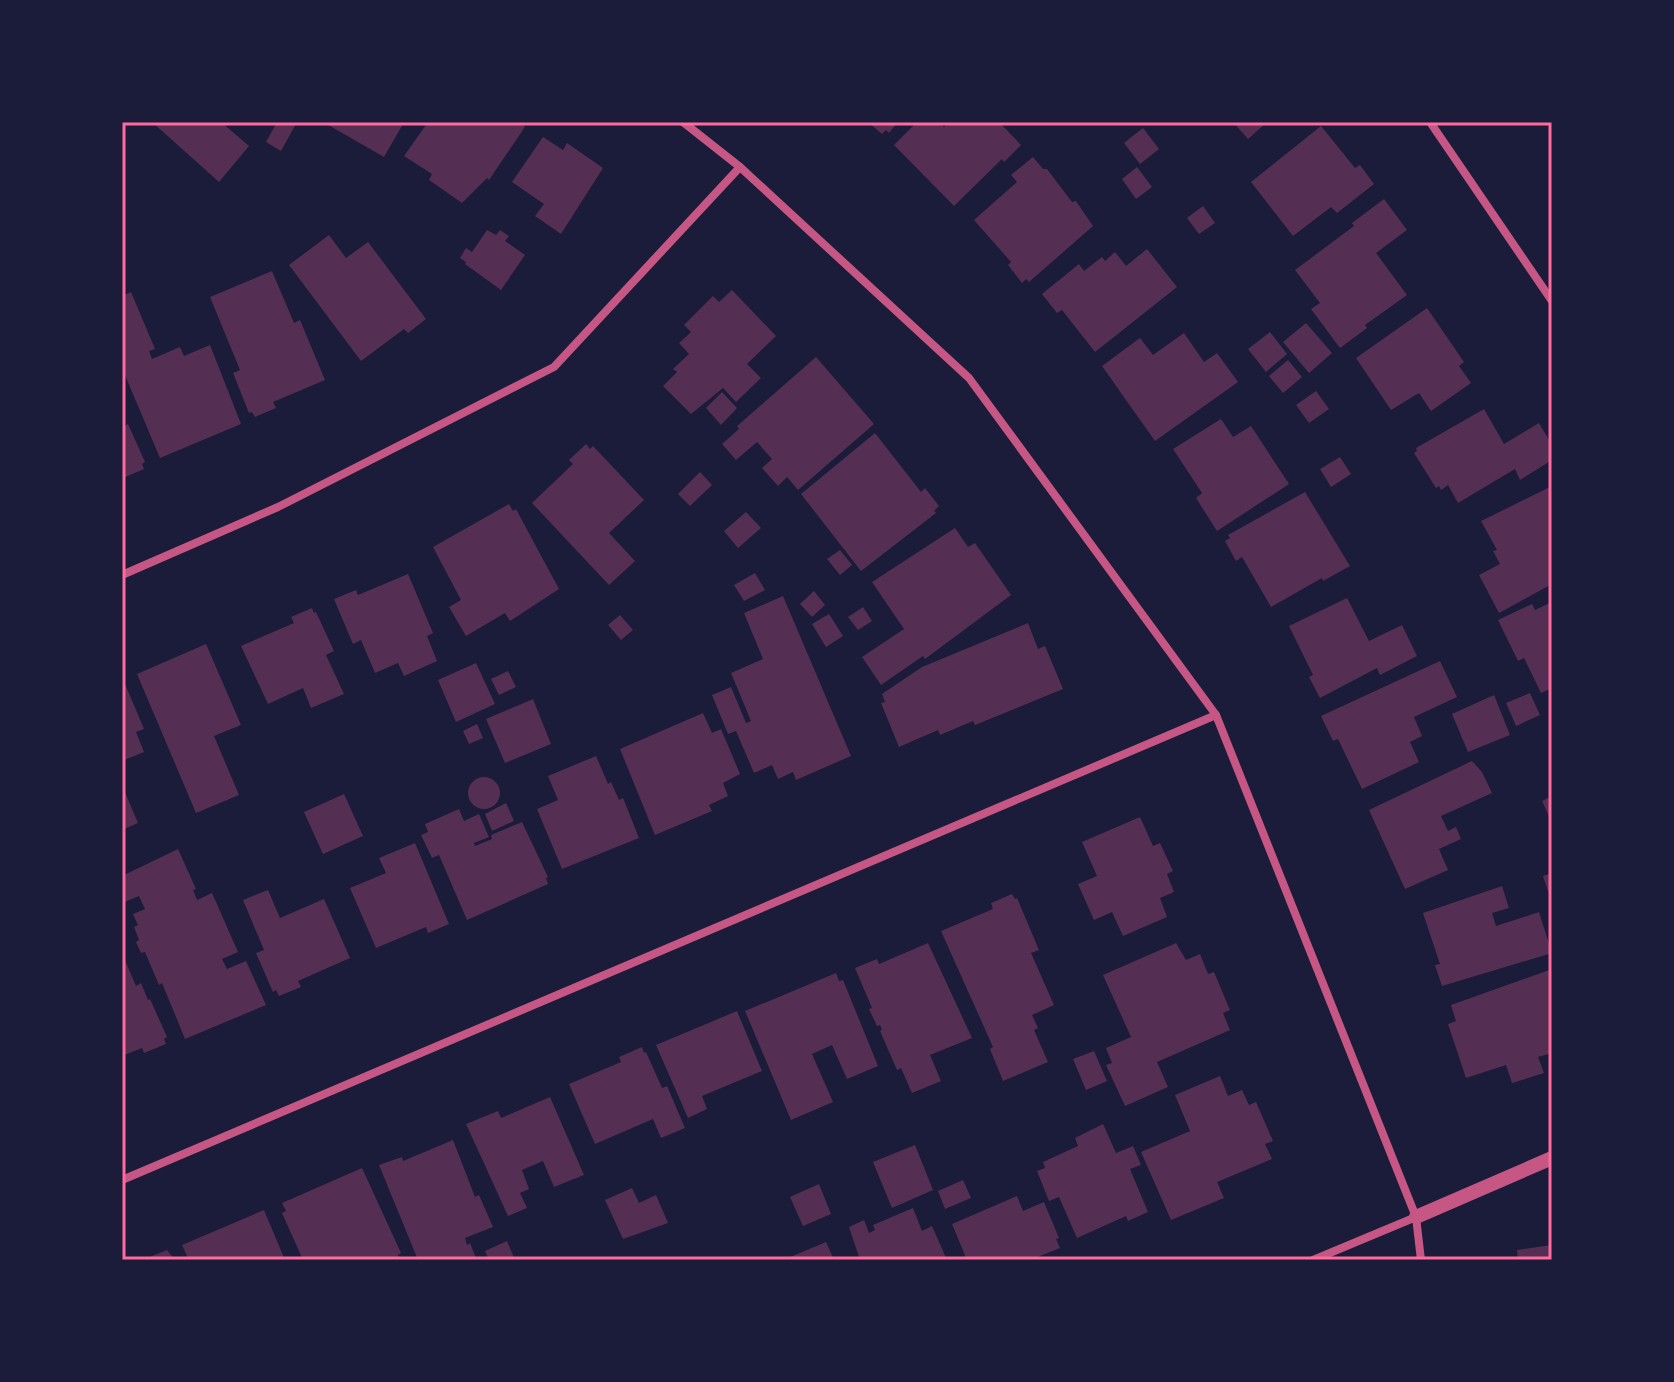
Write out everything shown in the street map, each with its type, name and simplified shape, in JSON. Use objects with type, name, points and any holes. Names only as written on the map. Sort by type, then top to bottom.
[{"type":"street","points":[[683,122],[740,167],[969,378],[1216,715],[1416,1217],[1421,1260]]},
{"type":"street","points":[[1430,122],[1552,301]]},
{"type":"street","points":[[122,575],[278,507],[554,367],[740,167]]},
{"type":"street","points":[[122,1180],[1216,715]]},
{"type":"street","points":[[1313,1260],[1552,1158]]},
{"type":"building","points":[[152,122],[221,122],[249,146],[219,182]]},
{"type":"building","points":[[277,122],[297,122],[281,151],[266,142]]},
{"type":"building","points":[[323,122],[400,122],[403,124],[384,157]]},
{"type":"building","points":[[428,122],[524,122],[525,127],[489,180],[487,178],[462,203],[429,180],[432,174],[404,156]]},
{"type":"building","points":[[868,122],[898,122],[889,133],[886,130],[882,134]]},
{"type":"building","points":[[917,122],[939,122],[944,127],[949,122],[999,122],[1021,145],[1004,162],[1002,159],[954,206],[894,145]]},
{"type":"building","points":[[1233,122],[1267,122],[1248,139]]},
{"type":"building","points":[[1321,126],[1355,168],[1360,165],[1374,184],[1337,213],[1331,207],[1293,236],[1251,182]]},
{"type":"building","points":[[1143,128],[1159,149],[1140,164],[1124,143]]},
{"type":"building","points":[[543,137],[563,150],[567,143],[603,168],[561,234],[535,216],[544,204],[512,182]]},
{"type":"building","points":[[1033,157],[1043,169],[1047,169],[1072,202],[1076,201],[1093,226],[1029,282],[1026,279],[1022,283],[1008,265],[1011,262],[974,220],[1017,182],[1011,175]]},
{"type":"building","points":[[1137,167],[1152,187],[1136,199],[1122,179]]},
{"type":"building","points":[[1384,199],[1407,230],[1376,253],[1407,295],[1365,325],[1367,328],[1340,348],[1311,309],[1320,303],[1295,270]]},
{"type":"building","points":[[1203,206],[1215,223],[1199,234],[1187,218]]},
{"type":"building","points":[[487,230],[496,235],[500,230],[509,236],[505,241],[525,255],[501,290],[460,258],[466,248],[472,252]]},
{"type":"building","points":[[329,235],[346,258],[368,242],[426,319],[408,333],[404,329],[361,361],[289,265]]},
{"type":"building","points":[[1147,249],[1177,287],[1095,352],[1062,310],[1057,313],[1042,294],[1079,264],[1084,271],[1102,257],[1105,261],[1115,252],[1126,266]]},
{"type":"building","points":[[272,271],[294,323],[300,320],[325,380],[273,402],[276,408],[255,417],[252,412],[249,413],[233,373],[240,370],[210,297]]},
{"type":"building","points":[[732,290],[776,336],[747,364],[761,378],[736,402],[723,388],[691,414],[663,386],[677,372],[673,369],[689,354],[679,343],[691,332],[684,325],[713,296],[719,302]]},
{"type":"building","points":[[131,292],[155,349],[149,351],[152,359],[180,347],[184,356],[210,345],[241,424],[160,458],[122,368],[122,296]]},
{"type":"building","points":[[1427,308],[1464,362],[1459,366],[1471,383],[1431,411],[1419,393],[1391,410],[1356,358]]},
{"type":"building","points":[[1306,323],[1332,353],[1309,373],[1283,342]]},
{"type":"building","points":[[1270,332],[1287,354],[1266,372],[1248,349]]},
{"type":"building","points":[[1184,333],[1204,362],[1217,353],[1238,382],[1155,441],[1102,366],[1140,338],[1153,355]]},
{"type":"building","points":[[816,357],[874,424],[798,490],[787,477],[778,486],[762,468],[772,459],[757,442],[736,460],[722,444],[739,429],[737,426]]},
{"type":"building","points":[[1288,360],[1302,377],[1283,393],[1269,376]]},
{"type":"building","points":[[1316,391],[1329,409],[1309,423],[1296,405]]},
{"type":"building","points":[[722,392],[737,408],[721,425],[706,408]]},
{"type":"building","points":[[1484,409],[1504,444],[1539,423],[1552,445],[1552,460],[1520,480],[1515,469],[1458,503],[1448,485],[1441,490],[1439,486],[1436,488],[1414,453],[1416,448]]},
{"type":"building","points":[[1221,419],[1233,437],[1251,426],[1289,484],[1217,531],[1196,498],[1202,493],[1173,449]]},
{"type":"building","points":[[128,424],[145,462],[142,464],[144,469],[123,478],[122,427]]},
{"type":"building","points":[[875,433],[921,492],[925,488],[939,506],[934,511],[936,513],[861,571],[801,494]]},
{"type":"building","points":[[586,444],[590,449],[593,446],[644,500],[609,533],[635,561],[609,585],[532,503],[573,464],[569,460]]},
{"type":"building","points":[[1340,457],[1351,474],[1331,487],[1320,469]]},
{"type":"building","points":[[700,472],[712,485],[690,506],[678,494]]},
{"type":"building","points":[[1552,486],[1552,584],[1499,613],[1479,575],[1500,564],[1493,551],[1497,550],[1481,521]]},
{"type":"building","points":[[1305,492],[1350,566],[1271,607],[1242,557],[1236,561],[1225,541],[1230,538],[1228,535]]},
{"type":"building","points":[[509,504],[513,511],[516,509],[559,589],[510,621],[505,613],[466,636],[449,607],[461,600],[433,547]]},
{"type":"building","points":[[746,512],[761,528],[738,548],[724,531]]},
{"type":"building","points":[[955,528],[968,547],[975,543],[1011,595],[925,659],[923,656],[881,685],[862,657],[904,629],[872,582]]},
{"type":"building","points":[[840,550],[852,565],[840,575],[827,559]]},
{"type":"building","points":[[755,573],[765,590],[744,601],[734,585]]},
{"type":"building","points":[[408,574],[433,633],[427,636],[437,661],[404,676],[398,663],[375,673],[361,640],[353,644],[334,599],[356,590],[358,595]]},
{"type":"building","points":[[814,591],[825,605],[812,617],[800,604]]},
{"type":"building","points":[[783,596],[851,756],[796,780],[793,772],[778,779],[772,765],[754,773],[736,731],[728,734],[712,695],[731,687],[746,723],[751,721],[731,673],[763,659],[744,613]]},
{"type":"building","points":[[1347,598],[1369,641],[1402,625],[1417,656],[1380,675],[1377,668],[1320,698],[1309,677],[1313,675],[1289,626]]},
{"type":"building","points":[[1552,602],[1552,688],[1541,693],[1524,658],[1518,661],[1498,620],[1532,604],[1535,610]]},
{"type":"building","points":[[863,607],[872,621],[858,630],[848,617]]},
{"type":"building","points":[[312,608],[334,651],[326,655],[344,694],[311,708],[303,688],[268,704],[241,646],[294,623],[291,617]]},
{"type":"building","points":[[829,614],[843,636],[826,647],[812,624]]},
{"type":"building","points":[[620,615],[633,630],[621,640],[608,625]]},
{"type":"building","points":[[1028,623],[1038,649],[1045,646],[1063,689],[975,725],[973,721],[940,735],[938,730],[899,747],[881,703],[885,702],[882,694],[922,667]]},
{"type":"building","points":[[206,644],[241,725],[214,736],[239,795],[196,813],[137,674]]},
{"type":"building","points":[[1440,661],[1457,697],[1414,717],[1422,736],[1410,742],[1419,762],[1362,789],[1338,739],[1333,741],[1321,716]]},
{"type":"building","points":[[476,663],[495,704],[456,722],[438,680]]},
{"type":"building","points":[[508,671],[516,687],[499,695],[491,679]]},
{"type":"building","points":[[125,684],[144,729],[136,732],[144,752],[122,761],[122,685]]},
{"type":"building","points":[[1530,693],[1540,715],[1516,726],[1506,703]]},
{"type":"building","points":[[1494,695],[1510,735],[1468,752],[1452,714]]},
{"type":"building","points":[[533,699],[551,744],[505,763],[486,719]]},
{"type":"building","points":[[703,713],[712,733],[721,729],[740,774],[723,783],[728,796],[709,805],[712,811],[655,835],[620,749]]},
{"type":"building","points":[[477,724],[483,738],[469,744],[463,731]]},
{"type":"building","points":[[596,756],[608,784],[611,782],[619,800],[623,798],[639,838],[562,869],[537,809],[558,800],[548,776]]},
{"type":"building","points":[[1472,761],[1482,772],[1492,793],[1441,816],[1448,831],[1456,827],[1461,839],[1439,849],[1448,870],[1405,889],[1369,810]]},
{"type":"building","points":[[484,777],[495,782],[500,793],[495,804],[484,809],[473,804],[468,793],[473,782]]},
{"type":"building","points":[[122,785],[138,823],[122,830]]},
{"type":"building","points":[[344,794],[363,836],[323,854],[304,812]]},
{"type":"building","points":[[1552,796],[1552,823],[1542,801]]},
{"type":"building","points":[[506,803],[514,821],[492,831],[485,814]]},
{"type":"building","points":[[459,809],[464,821],[479,814],[489,837],[474,843],[475,846],[492,839],[491,835],[522,822],[548,877],[548,884],[467,920],[439,855],[432,858],[421,835],[428,832],[425,824]]},
{"type":"building","points":[[1140,817],[1153,846],[1160,843],[1173,871],[1167,874],[1174,892],[1160,898],[1167,917],[1123,936],[1112,912],[1094,920],[1078,884],[1097,876],[1082,842]]},
{"type":"building","points":[[415,843],[449,924],[428,933],[426,927],[376,948],[350,888],[386,873],[379,858]]},
{"type":"building","points":[[178,849],[196,889],[193,890],[197,900],[212,893],[238,952],[222,959],[227,969],[246,961],[266,1005],[185,1039],[162,983],[159,985],[145,952],[141,953],[136,942],[139,940],[134,927],[138,925],[133,914],[145,909],[139,896],[122,903],[122,876]]},
{"type":"building","points":[[1552,873],[1552,893],[1549,894],[1543,876]]},
{"type":"building","points":[[1502,886],[1509,908],[1492,913],[1496,926],[1539,912],[1552,953],[1442,986],[1435,965],[1440,964],[1423,913]]},
{"type":"building","points":[[268,890],[280,918],[324,899],[350,958],[298,981],[301,987],[279,996],[276,990],[273,992],[256,953],[264,950],[243,900]]},
{"type":"building","points":[[1012,894],[1017,898],[1039,950],[1031,953],[1054,1005],[1032,1015],[1038,1028],[1034,1030],[1048,1062],[1003,1081],[990,1049],[993,1047],[941,931],[993,909],[991,903]]},
{"type":"building","points":[[928,943],[972,1038],[930,1055],[941,1081],[912,1093],[901,1068],[897,1070],[880,1025],[877,1026],[869,1009],[872,1008],[855,968],[877,959],[879,964]]},
{"type":"building","points":[[1176,943],[1186,960],[1200,954],[1208,974],[1214,972],[1230,1010],[1223,1013],[1230,1030],[1157,1062],[1168,1087],[1125,1106],[1106,1065],[1112,1063],[1106,1048],[1131,1037],[1103,975]]},
{"type":"building","points":[[122,953],[136,986],[141,983],[167,1037],[164,1039],[166,1044],[144,1053],[142,1048],[122,1056]]},
{"type":"building","points":[[1552,969],[1552,1053],[1538,1057],[1544,1073],[1512,1083],[1506,1065],[1466,1078],[1448,1024],[1456,1021],[1451,1005]]},
{"type":"building","points":[[836,973],[839,981],[843,980],[878,1066],[847,1079],[832,1045],[812,1054],[833,1102],[791,1120],[745,1011]]},
{"type":"building","points":[[737,1011],[762,1071],[702,1096],[707,1109],[688,1118],[656,1045]]},
{"type":"building","points":[[642,1047],[662,1088],[667,1086],[685,1128],[661,1138],[653,1119],[595,1144],[569,1084],[621,1062],[619,1057]]},
{"type":"building","points":[[1094,1051],[1107,1081],[1086,1090],[1073,1059]]},
{"type":"building","points":[[1220,1076],[1228,1096],[1242,1090],[1249,1105],[1256,1102],[1273,1141],[1265,1144],[1272,1159],[1217,1182],[1224,1198],[1171,1220],[1141,1152],[1190,1131],[1175,1095]]},
{"type":"building","points":[[550,1097],[584,1175],[554,1187],[543,1161],[522,1170],[529,1189],[520,1193],[527,1208],[508,1216],[466,1124],[498,1111],[501,1118]]},
{"type":"building","points":[[1103,1124],[1116,1153],[1133,1146],[1141,1165],[1130,1169],[1148,1212],[1128,1221],[1126,1216],[1077,1238],[1059,1197],[1049,1201],[1037,1171],[1045,1168],[1043,1162],[1078,1146],[1075,1138]]},
{"type":"building","points":[[453,1140],[475,1197],[479,1195],[493,1227],[465,1238],[467,1245],[470,1243],[475,1260],[418,1260],[379,1165],[402,1157],[403,1161]]},
{"type":"building","points":[[915,1145],[933,1190],[892,1208],[873,1162]]},
{"type":"building","points":[[362,1168],[401,1253],[399,1257],[393,1260],[303,1260],[282,1213],[286,1211],[282,1203]]},
{"type":"building","points":[[963,1180],[971,1198],[945,1209],[938,1191]]},
{"type":"building","points":[[819,1184],[831,1214],[803,1226],[790,1197]]},
{"type":"building","points":[[632,1188],[639,1203],[656,1195],[668,1223],[623,1239],[605,1200]]},
{"type":"building","points":[[1017,1196],[1023,1211],[1044,1202],[1060,1248],[1030,1260],[967,1260],[952,1224]]},
{"type":"building","points":[[913,1208],[922,1231],[932,1226],[947,1260],[860,1260],[849,1227],[864,1220],[869,1233],[875,1230],[873,1225]]},
{"type":"building","points":[[264,1210],[285,1260],[189,1260],[182,1245]]},
{"type":"building","points":[[507,1241],[515,1260],[489,1260],[485,1251]]},
{"type":"building","points":[[826,1242],[834,1260],[783,1260]]},
{"type":"building","points":[[1552,1245],[1552,1260],[1518,1260],[1517,1250]]},
{"type":"building","points":[[167,1250],[175,1260],[142,1260]]}]
